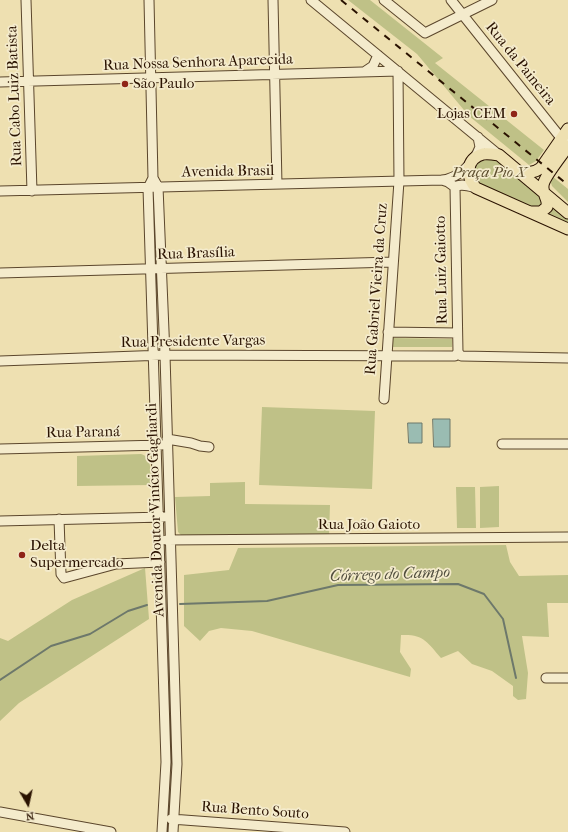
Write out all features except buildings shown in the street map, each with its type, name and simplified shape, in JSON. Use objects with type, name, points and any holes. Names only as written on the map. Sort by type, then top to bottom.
[{"type":"main road","points":[[530,212],[541,212],[547,207],[547,200],[543,186],[566,143],[568,129]]},
{"type":"main road","points":[[520,172],[531,173],[537,171],[566,143]]},
{"type":"main road","points":[[568,213],[499,155],[488,153],[481,154],[471,163],[469,177],[476,188],[568,229]]},
{"type":"main road","points":[[547,176],[546,182],[548,188],[568,207]]},
{"type":"street","name":"Rua Cabo Luiz Batista","points":[[26,0],[32,191]]},
{"type":"street","points":[[148,188],[153,178],[149,0]]},
{"type":"street","points":[[273,0],[277,184]]},
{"type":"street","points":[[311,0],[499,155]]},
{"type":"street","points":[[384,0],[425,33],[492,0]]},
{"type":"street","name":"Rua da Paineira","points":[[451,0],[566,143]]},
{"type":"street","points":[[364,72],[373,66],[378,55]]},
{"type":"street","name":"Rua Nossa Senhora Aparecida","points":[[0,82],[398,72]]},
{"type":"street","name":"Rua Gabriel Vieira da Cruz","points":[[384,399],[399,181],[398,72]]},
{"type":"street","points":[[442,180],[454,177],[471,163],[480,146],[478,137]]},
{"type":"street","points":[[153,178],[158,187]]},
{"type":"street","name":"Avenida Brasil","points":[[0,191],[442,180],[455,187]]},
{"type":"street","points":[[455,187],[458,185],[464,185],[476,188]]},
{"type":"street","name":"Avenida Doutor Vinício Gagliardi","points":[[158,187],[168,442],[177,764],[175,820],[173,832]]},
{"type":"street","name":"Rua Luiz Gaiotto","points":[[455,187],[458,352]]},
{"type":"street","name":"Avenida Doutor Vinício Gagliardi","points":[[148,188],[166,762],[164,819],[162,832]]},
{"type":"street","name":"Rua Brasília","points":[[0,273],[393,262]]},
{"type":"street","points":[[388,332],[458,333]]},
{"type":"street","points":[[458,352],[461,356],[568,358]]},
{"type":"street","name":"Rua Presidente Vargas","points":[[0,361],[153,355],[455,356],[458,352]]},
{"type":"street","name":"Rua Paraná","points":[[0,449],[156,445],[168,442],[191,443],[209,447]]},
{"type":"street","points":[[502,444],[568,444]]},
{"type":"street","points":[[0,520],[163,517],[170,523]]},
{"type":"street","points":[[60,519],[61,574],[64,578],[116,564],[160,562]]},
{"type":"street","points":[[159,534],[166,540],[171,540]]},
{"type":"street","name":"Rua João Gaioto","points":[[171,540],[568,537]]},
{"type":"street","points":[[546,678],[568,678]]},
{"type":"street","points":[[164,693],[175,693]]},
{"type":"street","points":[[0,812],[92,830],[111,832]]},
{"type":"street","name":"Rua Bento Souto","points":[[164,819],[279,830],[345,832]]},
{"type":"green space","points":[[348,0],[370,0],[443,58],[435,63],[544,150],[536,161],[529,165],[469,116],[417,54]]},
{"type":"green space","name":"Praça Pio X","points":[[494,156],[568,218],[568,227],[475,182],[473,167],[478,160]]},
{"type":"green space","points":[[552,176],[568,189],[568,202],[552,186],[550,180]]},
{"type":"green space","points":[[393,338],[452,339],[452,347],[393,347]]},
{"type":"green space","points":[[262,407],[375,411],[372,489],[259,485]]},
{"type":"green space","points":[[141,454],[145,456],[149,462],[151,471],[151,485],[77,486],[77,456]]},
{"type":"green space","points":[[245,482],[245,504],[330,505],[329,535],[181,535],[178,532],[175,497],[210,496],[210,483]]},
{"type":"green space","points":[[499,486],[499,527],[480,528],[480,487]]},
{"type":"green space","points":[[456,487],[475,487],[476,528],[457,528]]},
{"type":"green space","points":[[506,545],[510,562],[519,576],[568,575],[568,603],[547,603],[549,637],[522,636],[528,673],[526,699],[518,700],[513,696],[513,686],[492,671],[472,664],[458,651],[441,658],[428,643],[415,636],[401,635],[400,652],[411,669],[410,677],[252,631],[221,628],[209,631],[200,641],[184,626],[184,575],[229,570],[238,548]]},
{"type":"green space","points":[[145,568],[149,619],[19,703],[0,721],[0,638],[8,641],[72,600]]},
{"type":"water","points":[[433,419],[450,419],[450,447],[434,447]]},
{"type":"water","points":[[408,423],[422,423],[422,443],[409,443]]},
{"type":"waterway","name":"Córrego do Campo","points":[[180,604],[267,601],[338,585],[458,584],[484,594],[503,619],[516,678]]},
{"type":"waterway","name":"Córrego do Campo","points":[[0,680],[51,646],[90,634],[128,611],[147,605]]},
{"type":"railway","points":[[341,0],[568,185]]},
{"type":"place","name":"São Paulo","points":[[125,84]]},
{"type":"place","name":"Lojas CEM","points":[[514,114]]},
{"type":"place","name":"Delta Supermercado","points":[[22,555]]}]
